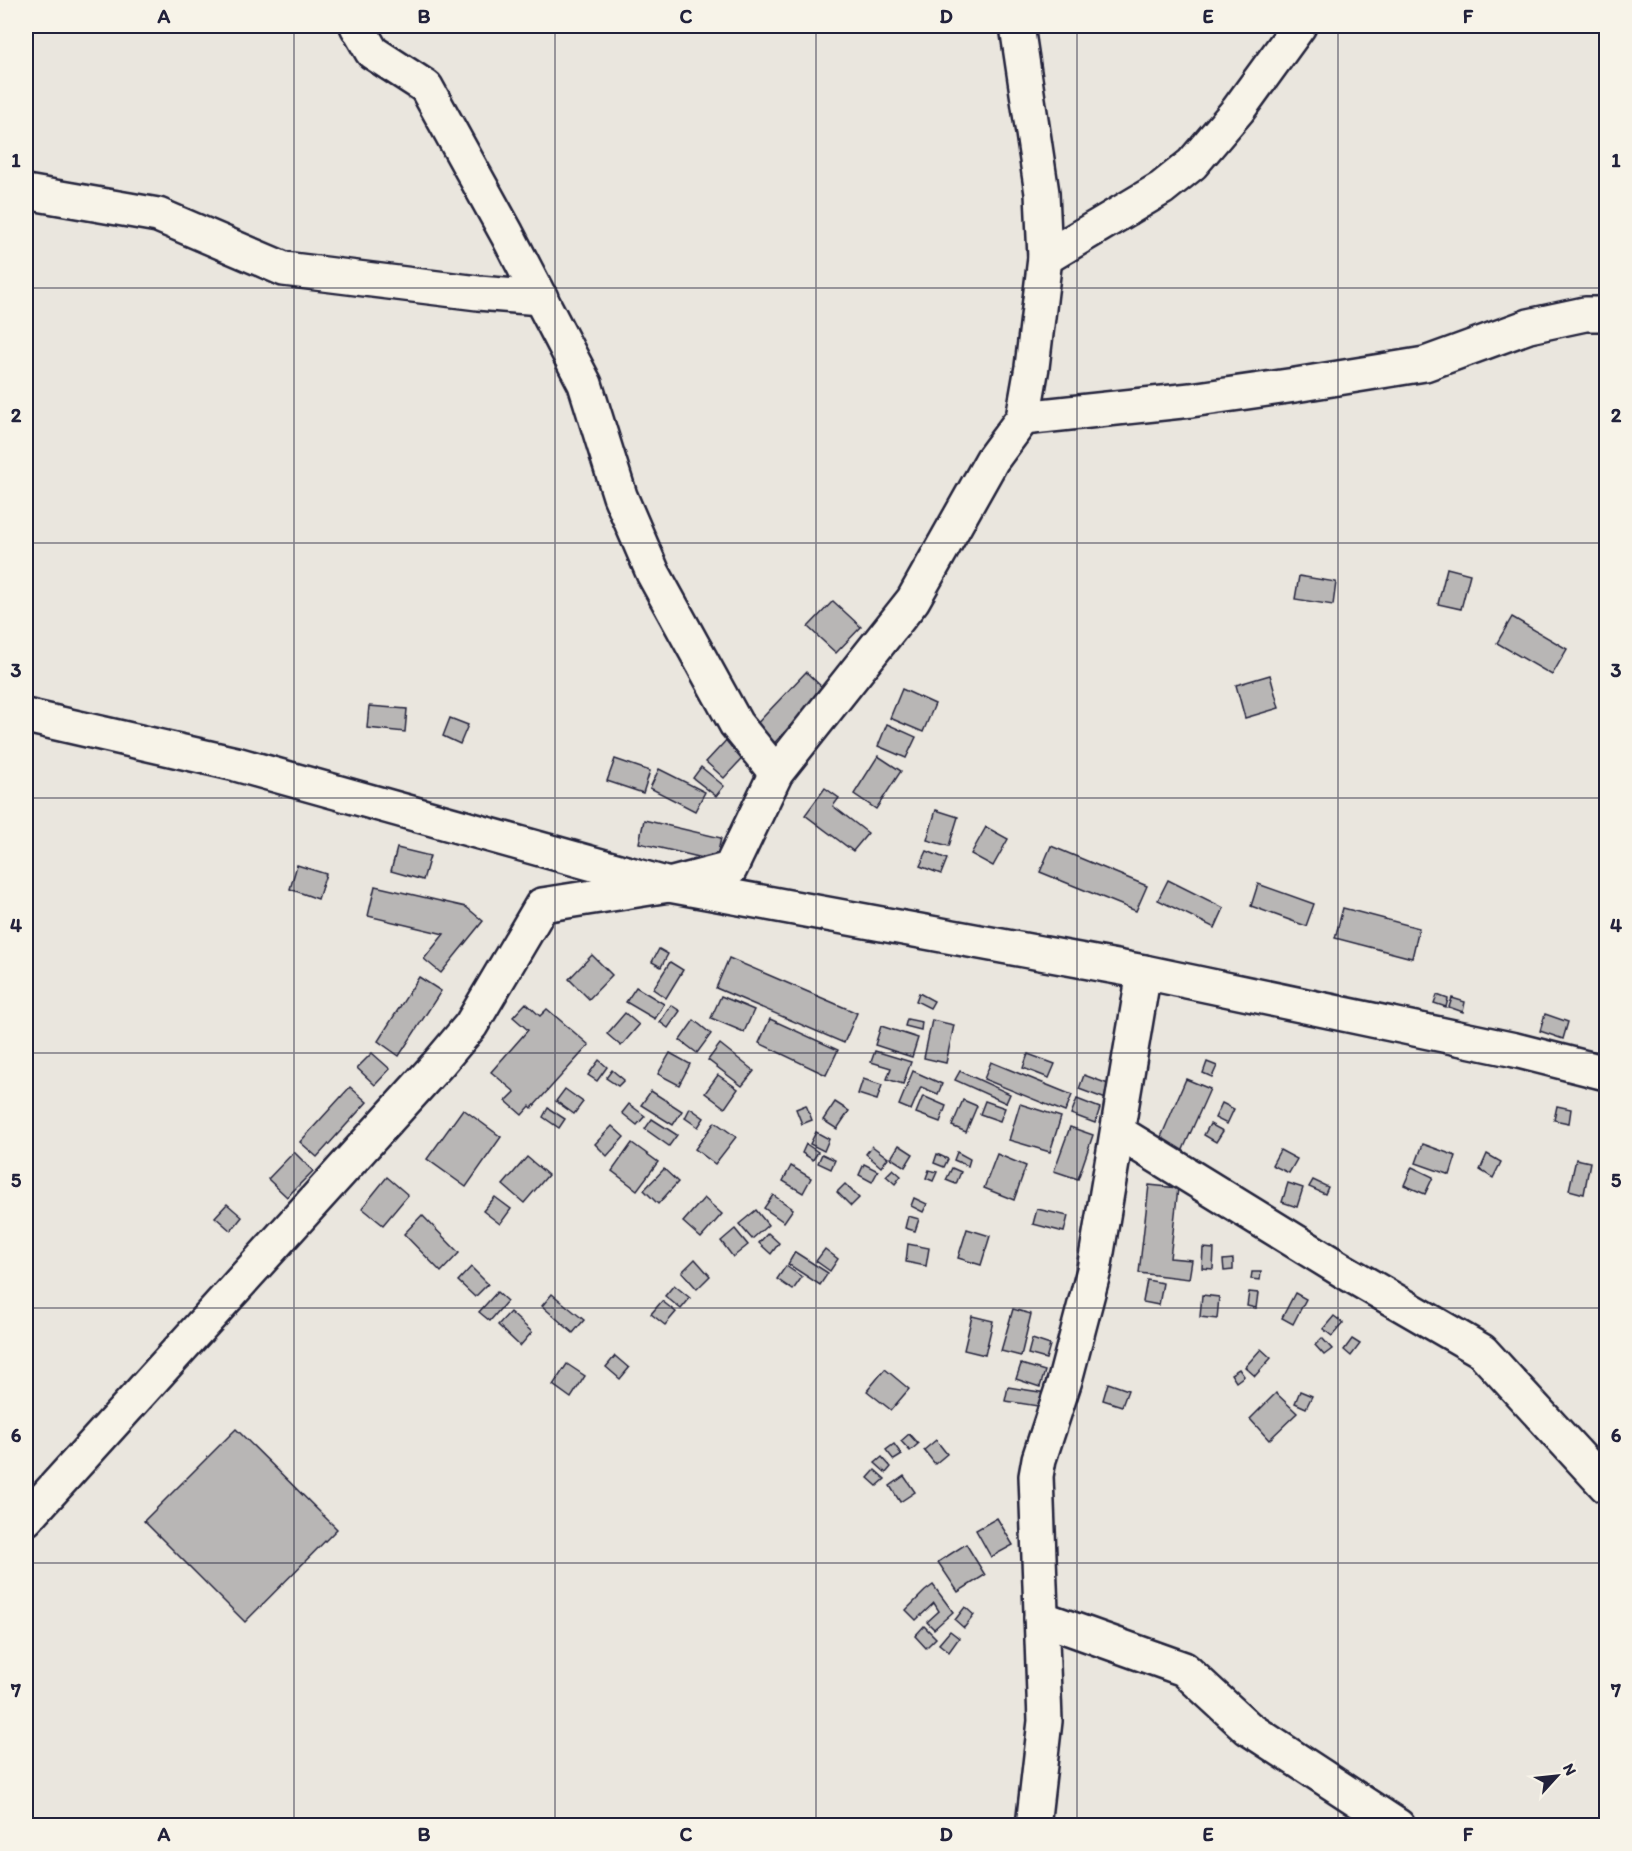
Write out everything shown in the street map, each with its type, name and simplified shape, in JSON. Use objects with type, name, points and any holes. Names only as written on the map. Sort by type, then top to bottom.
[{"type":"street","points":[[357,26],[372,52],[426,87],[507,234],[585,384],[620,496],[653,573],[736,724],[776,773]]},
{"type":"street","points":[[26,1519],[471,1025],[542,905],[669,885],[730,869],[776,773],[913,600],[992,460],[1023,418],[1032,367],[1045,258],[1042,193],[1017,26]]},
{"type":"street","points":[[1045,258],[1162,188],[1192,164],[1238,110],[1299,26]]},
{"type":"street","points":[[26,192],[158,214],[284,269],[478,293],[541,298]]},
{"type":"street","points":[[1023,418],[1203,398],[1425,364],[1529,326],[1585,314],[1606,314]]},
{"type":"street","points":[[26,716],[236,764],[669,885],[1144,972],[1515,1050],[1606,1073]]},
{"type":"street","points":[[1038,1819],[1045,1722],[1036,1476],[1039,1459],[1065,1380],[1094,1270],[1144,972]]},
{"type":"street","points":[[1118,1132],[1342,1270],[1482,1351],[1606,1486]]},
{"type":"street","points":[[1041,1618],[1184,1669],[1248,1728],[1398,1826]]},
{"type":"building","points":[[1447,568],[1470,574],[1461,609],[1438,604]]},
{"type":"building","points":[[1299,576],[1336,582],[1333,605],[1295,599]]},
{"type":"building","points":[[833,601],[861,627],[836,653],[808,627]]},
{"type":"building","points":[[1512,617],[1567,649],[1552,675],[1497,643]]},
{"type":"building","points":[[806,672],[824,689],[768,750],[749,732]]},
{"type":"building","points":[[1270,675],[1279,708],[1245,718],[1236,685]]},
{"type":"building","points":[[902,689],[935,704],[923,732],[890,718]]},
{"type":"building","points":[[369,706],[407,709],[405,732],[367,728]]},
{"type":"building","points":[[450,718],[468,725],[460,744],[443,736]]},
{"type":"building","points":[[887,724],[916,737],[906,758],[878,746]]},
{"type":"building","points":[[732,734],[750,750],[724,778],[706,762]]},
{"type":"building","points":[[878,756],[901,771],[876,809],[854,794]]},
{"type":"building","points":[[615,759],[650,771],[643,793],[607,781]]},
{"type":"building","points":[[701,767],[724,786],[716,796],[693,778]]},
{"type":"building","points":[[659,769],[705,792],[695,811],[650,788]]},
{"type":"building","points":[[825,788],[839,798],[833,806],[868,833],[853,851],[805,815]]},
{"type":"building","points":[[936,810],[958,817],[949,846],[927,840]]},
{"type":"building","points":[[644,820],[721,838],[716,861],[639,843]]},
{"type":"building","points":[[986,827],[1008,839],[993,866],[971,854]]},
{"type":"building","points":[[1051,846],[1147,886],[1136,911],[1040,872]]},
{"type":"building","points":[[397,848],[430,856],[423,880],[391,871]]},
{"type":"building","points":[[927,851],[947,859],[941,874],[920,866]]},
{"type":"building","points":[[297,865],[326,874],[318,899],[290,889]]},
{"type":"building","points":[[1168,880],[1224,908],[1215,928],[1158,900]]},
{"type":"building","points":[[1258,884],[1314,904],[1306,926],[1251,906]]},
{"type":"building","points":[[375,886],[466,907],[483,921],[441,973],[424,959],[444,934],[368,916]]},
{"type":"building","points":[[1343,908],[1419,928],[1412,958],[1335,938]]},
{"type":"building","points":[[659,949],[668,954],[661,967],[652,962]]},
{"type":"building","points":[[592,955],[612,975],[589,999],[569,979]]},
{"type":"building","points":[[729,958],[857,1013],[844,1043],[716,988]]},
{"type":"building","points":[[670,962],[683,970],[666,998],[653,989]]},
{"type":"building","points":[[419,977],[441,991],[399,1056],[378,1041]]},
{"type":"building","points":[[636,987],[664,1004],[655,1019],[626,1002]]},
{"type":"building","points":[[919,993],[934,1001],[930,1008],[916,1001]]},
{"type":"building","points":[[1437,995],[1448,999],[1446,1007],[1434,1003]]},
{"type":"building","points":[[721,996],[754,1010],[744,1032],[711,1018]]},
{"type":"building","points":[[1452,998],[1465,1002],[1463,1012],[1449,1007]]},
{"type":"building","points":[[526,1003],[540,1016],[547,1009],[589,1045],[532,1108],[530,1106],[522,1115],[506,1101],[515,1092],[491,1072],[528,1030],[513,1017]]},
{"type":"building","points":[[671,1005],[680,1011],[668,1028],[660,1022]]},
{"type":"building","points":[[625,1013],[639,1025],[621,1046],[607,1034]]},
{"type":"building","points":[[1545,1014],[1568,1022],[1563,1039],[1540,1031]]},
{"type":"building","points":[[770,1019],[838,1050],[826,1075],[759,1043]]},
{"type":"building","points":[[907,1019],[922,1022],[921,1030],[905,1026]]},
{"type":"building","points":[[694,1020],[711,1034],[697,1053],[680,1040]]},
{"type":"building","points":[[932,1020],[954,1025],[946,1063],[924,1058]]},
{"type":"building","points":[[881,1026],[918,1038],[912,1057],[875,1045]]},
{"type":"building","points":[[720,1044],[754,1071],[742,1086],[708,1060]]},
{"type":"building","points":[[875,1051],[911,1062],[903,1084],[887,1079],[891,1068],[871,1062]]},
{"type":"building","points":[[372,1053],[390,1069],[375,1085],[357,1068]]},
{"type":"building","points":[[670,1053],[690,1064],[679,1085],[658,1074]]},
{"type":"building","points":[[1028,1054],[1055,1064],[1049,1078],[1023,1068]]},
{"type":"building","points":[[599,1060],[607,1067],[597,1081],[588,1075]]},
{"type":"building","points":[[991,1062],[1072,1095],[1065,1112],[984,1079]]},
{"type":"building","points":[[1207,1062],[1217,1066],[1212,1077],[1203,1073]]},
{"type":"building","points":[[612,1070],[624,1080],[618,1086],[606,1078]]},
{"type":"building","points":[[913,1071],[942,1084],[938,1094],[921,1087],[911,1110],[899,1105]]},
{"type":"building","points":[[960,1071],[1010,1094],[1006,1103],[955,1080]]},
{"type":"building","points":[[718,1075],[738,1089],[725,1108],[705,1093]]},
{"type":"building","points":[[1084,1075],[1111,1085],[1106,1099],[1079,1089]]},
{"type":"building","points":[[863,1079],[882,1085],[877,1100],[858,1094]]},
{"type":"building","points":[[1186,1079],[1210,1089],[1181,1154],[1158,1144]]},
{"type":"building","points":[[350,1087],[367,1102],[317,1157],[300,1142]]},
{"type":"building","points":[[565,1089],[583,1102],[574,1114],[556,1101]]},
{"type":"building","points":[[651,1091],[682,1111],[673,1125],[641,1105]]},
{"type":"building","points":[[923,1096],[946,1106],[940,1122],[916,1113]]},
{"type":"building","points":[[1077,1099],[1100,1108],[1095,1123],[1071,1114]]},
{"type":"building","points":[[963,1100],[977,1106],[966,1132],[952,1126]]},
{"type":"building","points":[[985,1101],[1005,1108],[1000,1121],[980,1114]]},
{"type":"building","points":[[835,1102],[849,1111],[837,1129],[823,1120]]},
{"type":"building","points":[[1222,1103],[1234,1109],[1227,1124],[1215,1118]]},
{"type":"building","points":[[629,1104],[645,1116],[637,1125],[622,1113]]},
{"type":"building","points":[[1020,1104],[1061,1117],[1050,1152],[1009,1140]]},
{"type":"building","points":[[806,1105],[812,1120],[802,1124],[796,1109]]},
{"type":"building","points":[[1557,1106],[1571,1109],[1569,1123],[1554,1120]]},
{"type":"building","points":[[548,1108],[565,1119],[559,1128],[543,1117]]},
{"type":"building","points":[[690,1108],[704,1118],[698,1127],[685,1118]]},
{"type":"building","points":[[463,1109],[501,1137],[466,1187],[427,1159]]},
{"type":"building","points":[[652,1119],[677,1135],[669,1146],[645,1129]]},
{"type":"building","points":[[715,1122],[736,1137],[715,1164],[695,1149]]},
{"type":"building","points":[[1210,1124],[1223,1131],[1216,1142],[1204,1135]]},
{"type":"building","points":[[612,1126],[624,1137],[607,1156],[595,1144]]},
{"type":"building","points":[[1070,1127],[1093,1135],[1078,1179],[1054,1171]]},
{"type":"building","points":[[816,1132],[829,1139],[824,1151],[810,1144]]},
{"type":"building","points":[[632,1143],[658,1162],[637,1190],[612,1171]]},
{"type":"building","points":[[806,1144],[818,1152],[813,1160],[802,1153]]},
{"type":"building","points":[[1423,1144],[1456,1156],[1450,1175],[1416,1163]]},
{"type":"building","points":[[899,1145],[913,1154],[905,1167],[891,1158]]},
{"type":"building","points":[[872,1146],[888,1158],[881,1167],[866,1154]]},
{"type":"building","points":[[1280,1150],[1297,1159],[1289,1173],[1272,1165]]},
{"type":"building","points":[[294,1152],[313,1171],[287,1197],[268,1179]]},
{"type":"building","points":[[957,1152],[970,1159],[968,1166],[954,1160]]},
{"type":"building","points":[[822,1154],[835,1160],[831,1169],[818,1163]]},
{"type":"building","points":[[937,1154],[948,1159],[944,1167],[934,1163]]},
{"type":"building","points":[[997,1154],[1026,1166],[1014,1200],[984,1188]]},
{"type":"building","points":[[1487,1154],[1501,1162],[1493,1178],[1480,1170]]},
{"type":"building","points":[[527,1157],[548,1175],[524,1203],[503,1185]]},
{"type":"building","points":[[1576,1159],[1590,1162],[1584,1194],[1569,1190]]},
{"type":"building","points":[[864,1164],[878,1171],[872,1182],[859,1175]]},
{"type":"building","points":[[791,1166],[811,1178],[803,1193],[783,1181]]},
{"type":"building","points":[[1412,1167],[1433,1177],[1425,1194],[1404,1185]]},
{"type":"building","points":[[952,1168],[961,1172],[956,1184],[946,1180]]},
{"type":"building","points":[[664,1169],[678,1182],[658,1204],[644,1190]]},
{"type":"building","points":[[893,1169],[901,1176],[895,1184],[886,1176]]},
{"type":"building","points":[[929,1170],[937,1172],[933,1181],[926,1178]]},
{"type":"building","points":[[387,1177],[408,1195],[383,1225],[362,1208]]},
{"type":"building","points":[[1313,1180],[1328,1187],[1325,1194],[1309,1187]]},
{"type":"building","points":[[1288,1183],[1303,1188],[1297,1207],[1282,1202]]},
{"type":"building","points":[[845,1184],[859,1198],[851,1206],[837,1192]]},
{"type":"building","points":[[1149,1185],[1178,1188],[1170,1258],[1192,1260],[1189,1279],[1139,1273]]},
{"type":"building","points":[[773,1195],[793,1209],[784,1222],[764,1208]]},
{"type":"building","points":[[495,1197],[511,1209],[500,1224],[483,1211]]},
{"type":"building","points":[[704,1198],[722,1214],[701,1238],[683,1222]]},
{"type":"building","points":[[914,1198],[927,1204],[923,1212],[911,1206]]},
{"type":"building","points":[[227,1204],[242,1217],[231,1231],[215,1217]]},
{"type":"building","points":[[1037,1209],[1068,1216],[1064,1232],[1033,1224]]},
{"type":"building","points":[[756,1210],[768,1225],[752,1239],[739,1224]]},
{"type":"building","points":[[422,1215],[459,1253],[441,1272],[404,1234]]},
{"type":"building","points":[[908,1216],[919,1219],[915,1231],[905,1228]]},
{"type":"building","points":[[735,1229],[748,1245],[733,1257],[721,1241]]},
{"type":"building","points":[[967,1229],[990,1236],[981,1265],[958,1258]]},
{"type":"building","points":[[768,1233],[779,1243],[771,1254],[759,1243]]},
{"type":"building","points":[[908,1244],[929,1248],[926,1266],[906,1262]]},
{"type":"building","points":[[1203,1248],[1214,1249],[1213,1269],[1202,1268]]},
{"type":"building","points":[[825,1249],[838,1259],[830,1271],[816,1261]]},
{"type":"building","points":[[795,1252],[828,1273],[820,1285],[788,1264]]},
{"type":"building","points":[[695,1259],[710,1276],[697,1289],[682,1272]]},
{"type":"building","points":[[1233,1259],[1233,1270],[1224,1271],[1223,1260]]},
{"type":"building","points":[[786,1266],[802,1277],[793,1290],[777,1279]]},
{"type":"building","points":[[471,1267],[488,1284],[475,1297],[458,1281]]},
{"type":"building","points":[[1252,1272],[1261,1272],[1260,1280],[1251,1279]]},
{"type":"building","points":[[1147,1280],[1163,1283],[1159,1305],[1143,1302]]},
{"type":"building","points":[[674,1285],[690,1298],[681,1309],[665,1296]]},
{"type":"building","points":[[497,1292],[507,1301],[490,1321],[479,1312]]},
{"type":"building","points":[[1249,1292],[1258,1293],[1256,1308],[1247,1306]]},
{"type":"building","points":[[1295,1293],[1306,1299],[1293,1324],[1282,1318]]},
{"type":"building","points":[[552,1294],[584,1320],[573,1333],[542,1306]]},
{"type":"building","points":[[1202,1295],[1219,1297],[1217,1319],[1200,1317]]},
{"type":"building","points":[[662,1301],[676,1312],[665,1325],[651,1314]]},
{"type":"building","points":[[1013,1309],[1031,1314],[1021,1356],[1001,1351]]},
{"type":"building","points":[[510,1312],[532,1332],[520,1346],[498,1325]]},
{"type":"building","points":[[972,1316],[993,1321],[985,1355],[964,1350]]},
{"type":"building","points":[[1334,1316],[1343,1323],[1332,1336],[1323,1329]]},
{"type":"building","points":[[1322,1338],[1332,1349],[1324,1355],[1315,1345]]},
{"type":"building","points":[[1032,1339],[1050,1345],[1046,1359],[1028,1354]]},
{"type":"building","points":[[1352,1339],[1360,1344],[1351,1356],[1344,1350]]},
{"type":"building","points":[[1261,1349],[1271,1358],[1255,1376],[1245,1367]]},
{"type":"building","points":[[615,1356],[629,1368],[620,1379],[606,1367]]},
{"type":"building","points":[[567,1364],[585,1376],[571,1398],[553,1385]]},
{"type":"building","points":[[1021,1364],[1045,1371],[1040,1387],[1016,1379]]},
{"type":"building","points":[[885,1369],[909,1389],[891,1410],[867,1391]]},
{"type":"building","points":[[1239,1369],[1244,1376],[1236,1382],[1231,1374]]},
{"type":"building","points":[[1108,1383],[1128,1390],[1122,1406],[1103,1400]]},
{"type":"building","points":[[1008,1387],[1046,1393],[1044,1407],[1005,1401]]},
{"type":"building","points":[[1300,1391],[1312,1396],[1306,1408],[1295,1403]]},
{"type":"building","points":[[1276,1393],[1297,1413],[1269,1440],[1250,1419]]},
{"type":"building","points":[[236,1429],[337,1529],[245,1622],[144,1521]]},
{"type":"building","points":[[909,1434],[918,1444],[910,1451],[901,1441]]},
{"type":"building","points":[[936,1440],[947,1454],[935,1464],[924,1450]]},
{"type":"building","points":[[894,1444],[902,1455],[894,1460],[886,1450]]},
{"type":"building","points":[[882,1457],[891,1467],[886,1473],[875,1463]]},
{"type":"building","points":[[875,1470],[885,1479],[877,1486],[868,1478]]},
{"type":"building","points":[[904,1476],[915,1492],[900,1502],[890,1486]]},
{"type":"building","points":[[997,1518],[1013,1545],[991,1557],[976,1530]]},
{"type":"building","points":[[966,1544],[985,1575],[958,1592],[938,1562]]},
{"type":"building","points":[[933,1585],[953,1612],[934,1629],[927,1622],[939,1611],[934,1603],[916,1620],[906,1610]]},
{"type":"building","points":[[965,1607],[974,1615],[964,1628],[955,1620]]},
{"type":"building","points":[[924,1626],[936,1638],[926,1648],[915,1636]]},
{"type":"building","points":[[950,1631],[959,1638],[949,1652],[939,1644]]}]
